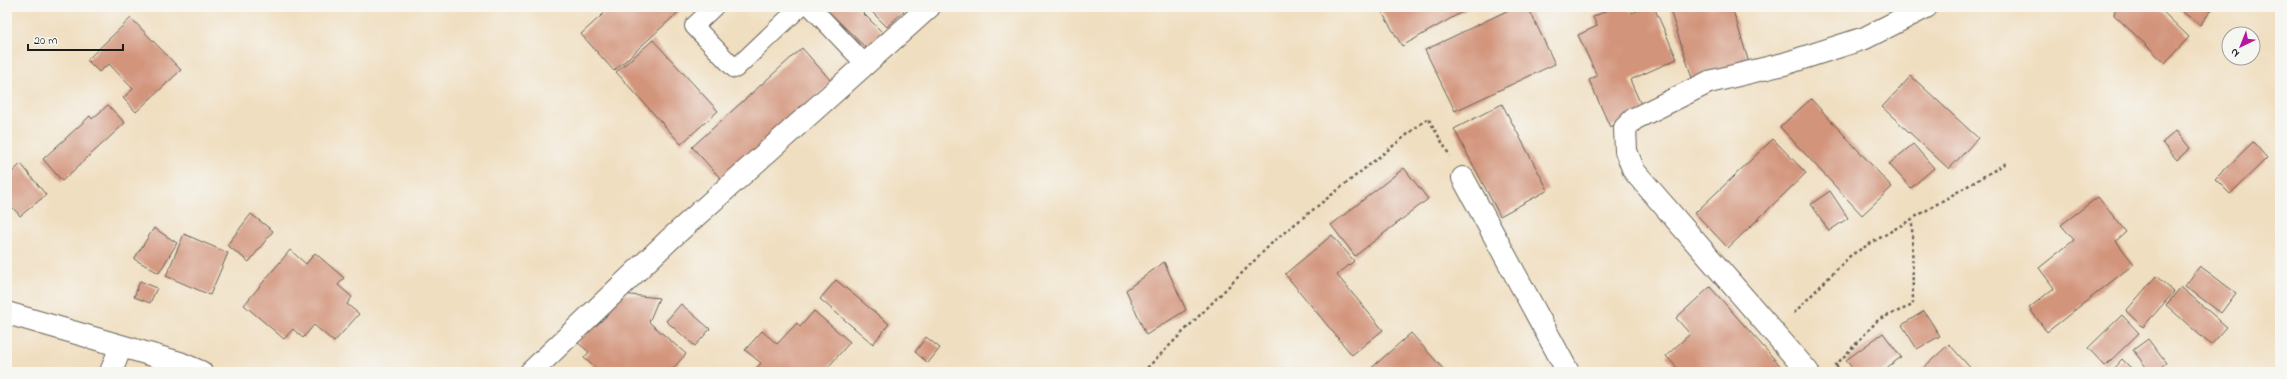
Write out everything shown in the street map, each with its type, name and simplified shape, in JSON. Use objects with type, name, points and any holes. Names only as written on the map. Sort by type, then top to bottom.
[{"type":"street","points":[[531,372],[669,240],[929,7]]},
{"type":"street","points":[[1808,372],[1634,171],[1626,151],[1625,128],[1634,119],[1709,82],[1784,64],[1865,38],[1926,7]]},
{"type":"street","points":[[1463,178],[1568,372]]},
{"type":"street","points":[[7,313],[180,363],[201,372]]},
{"type":"street","points":[[111,372],[121,346]]},
{"type":"lane","points":[[714,7],[694,26],[735,69],[800,7]]},
{"type":"lane","points":[[811,7],[865,64]]},
{"type":"path","points":[[1143,372],[1275,240],[1428,118],[1463,178]]},
{"type":"path","points":[[1791,316],[1850,255],[2008,162]]},
{"type":"path","points":[[1835,366],[1879,319],[1913,305],[1912,219]]},
{"type":"path","points":[[1830,360],[1843,372]]},
{"type":"building","points":[[611,7],[684,7],[614,71],[581,34]]},
{"type":"building","points":[[824,7],[857,7],[883,33],[867,49]]},
{"type":"building","points":[[873,7],[908,7],[887,27],[870,10]]},
{"type":"building","points":[[1379,7],[1471,7],[1402,46]]},
{"type":"building","points":[[1515,7],[1528,7],[1555,64],[1455,111],[1425,50]]},
{"type":"building","points":[[1614,7],[1629,7],[1632,13],[1645,7],[1654,7],[1677,59],[1630,80],[1644,111],[1610,127],[1589,80],[1597,76],[1578,35],[1597,26],[1593,17]]},
{"type":"building","points":[[1669,7],[1732,7],[1750,66],[1694,84]]},
{"type":"building","points":[[2116,7],[2158,7],[2189,37],[2165,63],[2114,15]]},
{"type":"building","points":[[2176,7],[2214,7],[2200,25]]},
{"type":"building","points":[[131,18],[181,70],[136,112],[123,98],[133,89],[109,64],[99,72],[87,60]]},
{"type":"building","points":[[653,40],[718,111],[681,144],[616,72]]},
{"type":"building","points":[[802,48],[832,82],[723,181],[692,147]]},
{"type":"building","points":[[1911,76],[1978,138],[1949,169],[1882,107]]},
{"type":"building","points":[[1811,99],[1892,187],[1862,215],[1780,127]]},
{"type":"building","points":[[1502,104],[1548,190],[1500,216],[1454,129]]},
{"type":"building","points":[[108,105],[125,123],[62,181],[43,159],[90,116],[92,119]]},
{"type":"building","points":[[2176,131],[2190,148],[2177,160],[2162,143]]},
{"type":"building","points":[[1773,139],[1806,173],[1728,248],[1695,213]]},
{"type":"building","points":[[2253,142],[2267,158],[2230,194],[2215,179]]},
{"type":"building","points":[[1913,144],[1934,168],[1911,188],[1889,164]]},
{"type":"building","points":[[21,164],[46,195],[20,216],[13,208],[7,212],[7,176]]},
{"type":"building","points":[[1404,168],[1428,199],[1355,256],[1331,225]]},
{"type":"building","points":[[1830,191],[1848,218],[1829,231],[1811,204]]},
{"type":"building","points":[[2098,197],[2126,232],[2116,241],[2134,264],[2047,332],[2029,308],[2054,288],[2039,268],[2074,240],[2061,225]]},
{"type":"building","points":[[251,214],[273,231],[249,262],[227,245]]},
{"type":"building","points":[[154,228],[177,243],[159,273],[134,259]]},
{"type":"building","points":[[184,234],[228,253],[210,295],[166,276]]},
{"type":"building","points":[[1332,235],[1354,261],[1337,275],[1383,330],[1352,355],[1285,274]]},
{"type":"building","points":[[290,250],[306,264],[315,253],[344,278],[338,285],[352,297],[347,304],[359,314],[334,342],[314,325],[303,338],[293,329],[284,339],[244,305]]},
{"type":"building","points":[[1164,262],[1186,310],[1146,335],[1126,290]]},
{"type":"building","points":[[2200,266],[2236,293],[2221,313],[2185,286]]},
{"type":"building","points":[[2156,276],[2174,292],[2143,327],[2126,311]]},
{"type":"building","points":[[836,280],[889,324],[873,344],[820,299]]},
{"type":"building","points":[[140,281],[157,288],[150,303],[134,297]]},
{"type":"building","points":[[1710,287],[1786,372],[1681,372],[1666,356],[1690,334],[1676,318]]},
{"type":"building","points":[[2181,287],[2227,327],[2211,345],[2166,305]]},
{"type":"building","points":[[622,294],[659,298],[649,322],[686,354],[670,372],[600,372],[584,358],[589,352],[577,342]]},
{"type":"building","points":[[681,304],[710,329],[695,346],[666,321]]},
{"type":"building","points":[[814,311],[850,342],[824,372],[758,372],[755,370],[761,363],[745,350],[762,331],[777,344],[797,323],[800,327]]},
{"type":"building","points":[[1924,311],[1940,336],[1917,349],[1902,325]]},
{"type":"building","points":[[2122,315],[2139,333],[2105,366],[2088,348]]},
{"type":"building","points":[[1411,333],[1446,372],[1367,372]]},
{"type":"building","points":[[1883,333],[1901,357],[1881,372],[1855,372],[1846,360]]},
{"type":"building","points":[[926,337],[940,348],[928,363],[915,352]]},
{"type":"building","points":[[2148,339],[2166,363],[2154,372],[2150,372],[2133,350]]},
{"type":"building","points":[[1949,344],[1974,372],[1919,372]]},
{"type":"building","points":[[2122,359],[2135,372],[2110,372]]}]
